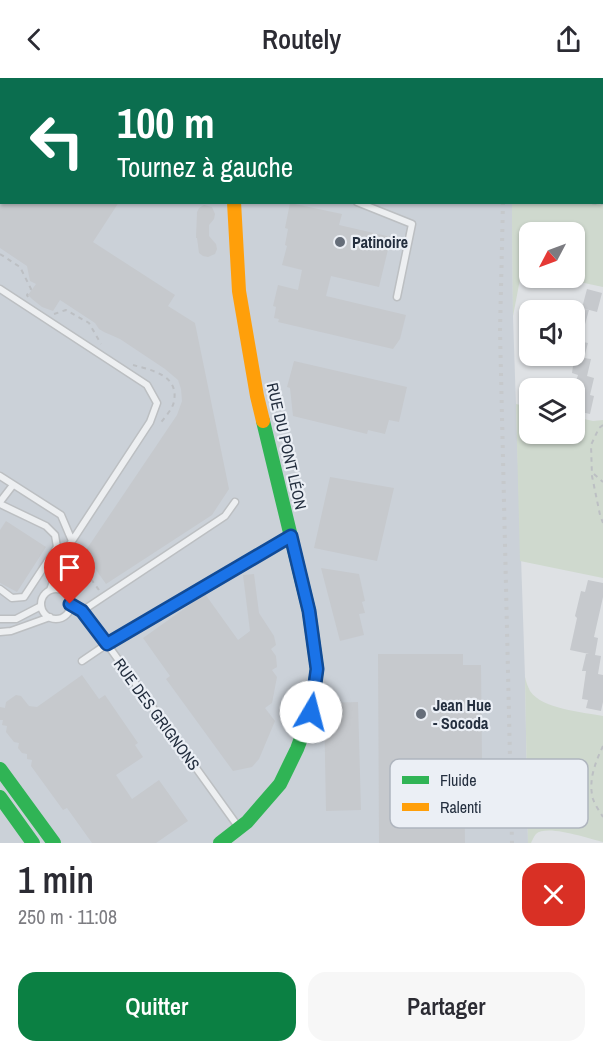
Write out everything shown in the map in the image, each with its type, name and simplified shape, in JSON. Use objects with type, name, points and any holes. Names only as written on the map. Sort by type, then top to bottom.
[{"type":"street","name":"RUE DU PONT LÉON","points":[[220,843],[247,822],[280,784],[311,712],[317,669],[309,611],[257,396],[239,291],[234,204]]},
{"type":"street","points":[[0,768],[54,843]]},
{"type":"street","points":[[0,797],[33,843]]},
{"type":"lane","points":[[362,204],[412,224],[396,297]]},
{"type":"lane","points":[[0,289],[147,385],[157,403],[150,422],[62,557],[50,590],[43,597],[41,606],[50,617]]},
{"type":"lane","points":[[0,476],[61,515],[72,541]]},
{"type":"lane","points":[[0,589],[12,598],[24,597],[57,547],[55,535],[45,526],[0,503],[13,485]]},
{"type":"lane","points":[[82,611],[225,516],[235,502]]},
{"type":"lane","points":[[82,661],[291,536]]},
{"type":"lane","points":[[0,632],[11,631],[50,617],[64,616],[70,600],[64,592],[50,590]]},
{"type":"lane","name":"RUE DES GRIGNONS","points":[[70,604],[82,611],[107,644],[239,828]]},
{"type":"lane","points":[[0,619],[16,619],[41,606]]},
{"type":"path","points":[[0,254],[20,267],[31,289],[27,295],[31,301]]},
{"type":"path","points":[[52,315],[66,309],[89,323],[100,343],[108,348]]},
{"type":"path","points":[[131,364],[154,370],[165,376],[173,388],[174,402],[158,427]]},
{"type":"path","points":[[603,425],[599,428],[591,445],[592,473],[603,524]]},
{"type":"path","points":[[592,473],[603,482]]},
{"type":"path","points":[[81,545],[79,554],[81,563],[99,590]]},
{"type":"path","points":[[603,746],[595,763],[592,779],[594,800],[603,817]]},
{"type":"shaded area","points":[[0,204],[512,204],[513,316],[526,759],[390,759],[390,828],[528,828],[528,843],[0,843]]},
{"type":"shaded area","points":[[512,204],[603,204],[603,287],[585,283],[585,222],[519,222],[519,285],[513,316]]},
{"type":"shaded area","points":[[516,404],[519,405],[519,444],[585,444],[585,419],[603,420],[603,578],[520,561]]},
{"type":"shaded area","points":[[525,677],[530,691],[544,702],[563,709],[603,716],[603,842],[558,831],[541,831],[536,834],[531,843],[528,843],[528,828],[588,828],[588,759],[526,759]]},
{"type":"building","points":[[0,204],[118,204],[93,242],[175,295],[168,306],[195,323],[229,489],[212,515],[106,584],[84,553],[177,415],[182,401],[181,389],[178,380],[165,369],[120,339],[99,329],[95,323],[60,300],[53,311],[42,307],[28,295],[36,284],[30,281],[27,266],[0,248]]},
{"type":"building","points":[[290,204],[295,204],[342,214],[339,225],[391,237],[379,287],[331,276],[326,296],[406,315],[400,339],[393,349],[278,322],[279,319],[274,318],[276,307],[273,306],[278,285],[298,290],[302,270],[282,265],[287,246],[285,245],[288,229],[285,228]]},
{"type":"building","points":[[204,205],[212,207],[215,214],[209,225],[209,236],[217,249],[215,254],[208,257],[199,253],[196,238],[197,212]]},
{"type":"building","points":[[587,289],[602,293],[597,312],[585,309]]},
{"type":"building","points":[[585,309],[589,310],[585,324]]},
{"type":"building","points":[[585,358],[591,359],[587,376],[594,378],[590,395],[594,396],[590,414],[585,413],[585,378],[577,378],[578,375],[572,373],[573,366],[585,366]]},
{"type":"building","points":[[294,361],[407,387],[399,422],[389,420],[385,434],[368,430],[367,434],[293,416],[290,388],[287,387]]},
{"type":"building","points":[[330,477],[394,488],[377,561],[314,548]]},
{"type":"building","points":[[6,521],[46,547],[17,592],[0,583],[0,530]]},
{"type":"building","points":[[321,568],[359,574],[365,601],[362,602],[365,613],[359,614],[364,635],[340,641]]},
{"type":"building","points":[[254,574],[259,613],[274,636],[276,645],[271,649],[276,656],[277,667],[272,670],[277,677],[272,703],[265,708],[275,721],[259,759],[252,767],[233,771],[166,679],[170,676],[143,638],[205,594],[238,640],[250,631],[243,575]]},
{"type":"building","points":[[588,580],[603,583],[603,597],[594,637],[598,638],[595,655],[601,656],[598,674],[603,675],[601,711],[586,708],[588,700],[582,699],[586,671],[582,671],[586,654],[589,654],[570,650],[581,591],[585,592]]},
{"type":"building","name":"Jean Hue - Socoda","points":[[378,654],[463,654],[463,665],[481,665],[482,759],[390,759],[390,828],[465,828],[465,843],[379,843]]},
{"type":"building","points":[[82,675],[99,699],[105,695],[138,743],[135,745],[143,757],[116,775],[132,799],[159,780],[188,821],[156,843],[92,843],[67,808],[63,810],[31,766],[32,760],[27,759],[27,754],[22,753],[18,748],[19,743],[14,742],[6,732],[7,726],[2,725],[0,707],[5,708],[6,702],[16,695],[21,696],[29,706],[37,707]]},
{"type":"building","points":[[358,702],[361,810],[326,811],[324,703]]},
{"type":"railway","points":[[503,204],[500,331],[510,759]]},
{"type":"railway","points":[[512,828],[512,843]]},
{"type":"traffic: fast","points":[[220,843],[247,822],[280,784],[311,712],[317,669],[309,611],[263,421]]},
{"type":"traffic: fast","points":[[0,769],[54,843]]},
{"type":"traffic: fast","points":[[0,797],[33,843]]},
{"type":"traffic: slow","points":[[234,204],[239,291],[263,421]]},
{"type":"place","name":"Patinoire","points":[[340,242]]},
{"type":"place","name":"Jean Hue - Socoda","points":[[421,714]]},
{"type":"route","points":[[70,604],[82,611],[107,644],[291,536],[309,611],[317,669],[311,712]]}]
